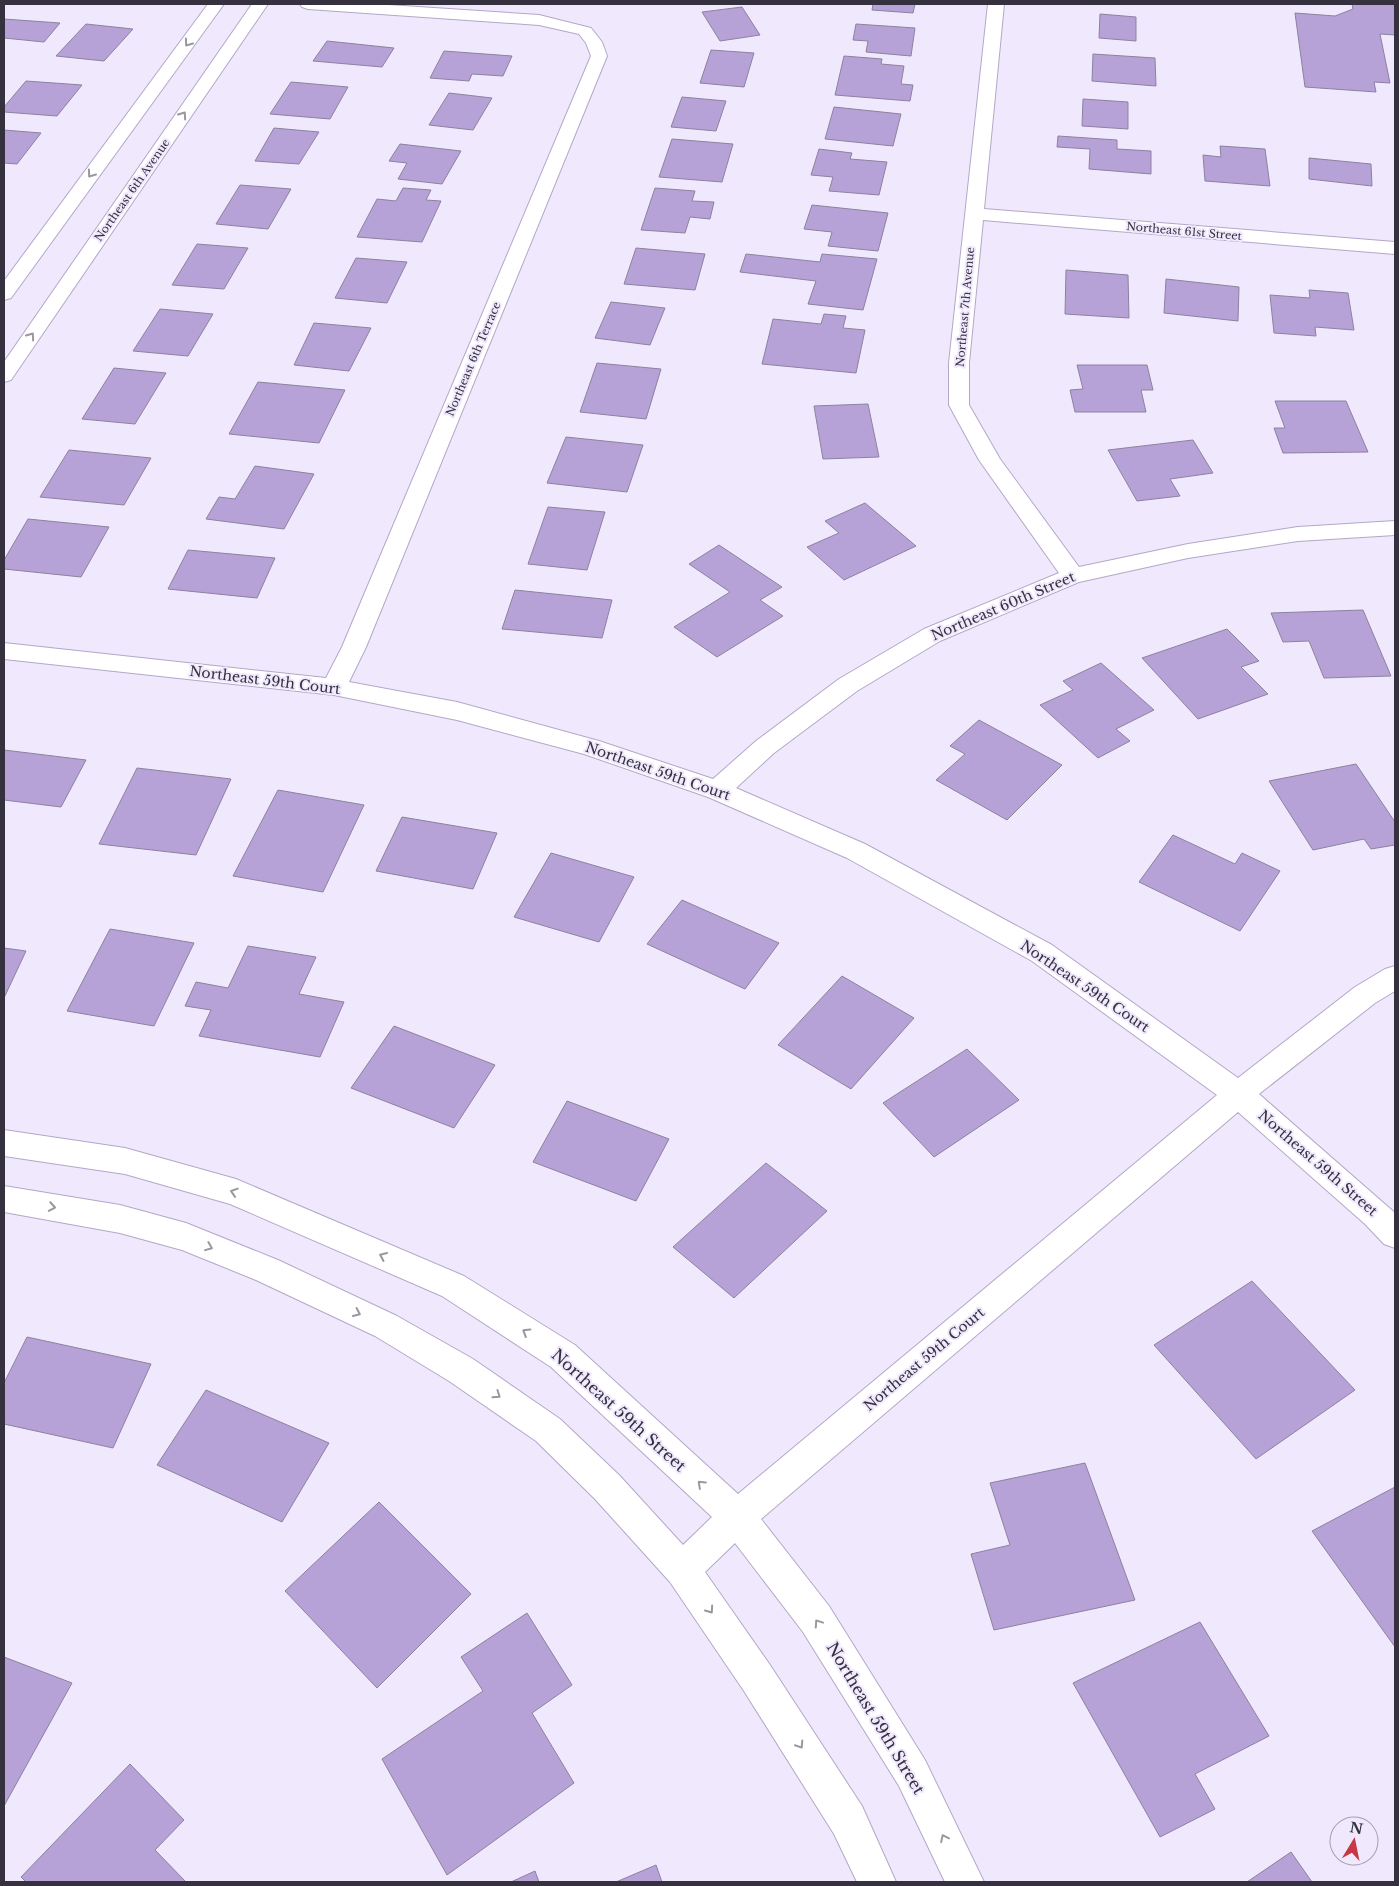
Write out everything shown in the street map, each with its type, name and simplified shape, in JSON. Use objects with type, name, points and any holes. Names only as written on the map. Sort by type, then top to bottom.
[{"type":"street","points":[[4,294],[216,4]]},
{"type":"street","name":"Northeast 6th Avenue","points":[[4,376],[260,4]]},
{"type":"street","name":"Northeast 6th Terrace","points":[[308,4],[539,20],[585,31],[594,42],[599,56],[361,629],[334,687]]},
{"type":"street","name":"Northeast 7th Avenue","points":[[996,4],[959,363],[959,405],[990,460],[1073,576]]},
{"type":"street","name":"Northeast 61st Street","points":[[974,214],[1395,248]]},
{"type":"street","name":"Northeast 60th Street","points":[[717,790],[765,747],[848,685],[932,635],[1073,576],[1188,551],[1298,534],[1395,528]]},
{"type":"street","name":"Northeast 59th Court","points":[[4,651],[334,687],[466,713],[590,747],[717,790],[856,851],[1042,953],[1238,1094]]},
{"type":"street","name":"Northeast 59th Court","points":[[682,1570],[737,1517],[1238,1094],[1365,995],[1395,978]]},
{"type":"street","name":"Northeast 59th Street","points":[[1238,1094],[1376,1214],[1395,1234]]},
{"type":"street","name":"Northeast 59th Street","points":[[4,1143],[125,1161],[236,1192],[453,1286],[563,1356],[737,1517],[816,1619],[912,1773],[966,1882]]},
{"type":"street","points":[[4,1199],[120,1219],[186,1237],[267,1270],[386,1326],[461,1370],[548,1430],[607,1486],[682,1570],[757,1678],[848,1820],[877,1882]]},
{"type":"building","points":[[873,4],[915,4],[913,13],[872,10]]},
{"type":"building","points":[[1352,4],[1395,4],[1395,35],[1380,34],[1390,83],[1374,82],[1376,92],[1305,87],[1295,13],[1335,16],[1353,9]]},
{"type":"building","points":[[742,7],[760,35],[720,41],[702,12]]},
{"type":"building","points":[[1100,14],[1136,17],[1136,41],[1099,38]]},
{"type":"building","points":[[4,19],[60,23],[44,42],[4,38]]},
{"type":"building","points":[[86,24],[133,29],[104,61],[56,56]]},
{"type":"building","points":[[856,24],[915,28],[911,56],[866,52],[868,41],[853,40]]},
{"type":"building","points":[[327,41],[394,48],[382,67],[313,61]]},
{"type":"building","points":[[711,50],[754,53],[744,87],[700,83]]},
{"type":"building","points":[[444,51],[512,56],[503,76],[472,74],[469,81],[430,78]]},
{"type":"building","points":[[1093,54],[1155,58],[1156,86],[1092,81]]},
{"type":"building","points":[[844,56],[882,59],[881,64],[904,66],[901,84],[913,85],[910,101],[835,95]]},
{"type":"building","points":[[26,81],[82,85],[57,116],[4,112],[4,107]]},
{"type":"building","points":[[291,82],[348,87],[330,119],[270,114]]},
{"type":"building","points":[[449,93],[492,98],[473,130],[429,125]]},
{"type":"building","points":[[682,97],[726,101],[716,131],[671,127]]},
{"type":"building","points":[[1083,99],[1128,102],[1128,129],[1082,126]]},
{"type":"building","points":[[834,107],[901,114],[893,146],[825,139]]},
{"type":"building","points":[[274,128],[319,132],[299,164],[255,161]]},
{"type":"building","points":[[4,130],[41,133],[17,164],[4,163]]},
{"type":"building","points":[[1058,136],[1117,140],[1117,149],[1151,151],[1151,174],[1089,169],[1090,149],[1057,147]]},
{"type":"building","points":[[672,139],[733,144],[722,182],[659,177]]},
{"type":"building","points":[[400,144],[461,151],[442,184],[398,179],[407,163],[389,161]]},
{"type":"building","points":[[1220,146],[1265,149],[1270,186],[1205,181],[1203,155],[1221,157]]},
{"type":"building","points":[[819,149],[852,153],[850,159],[887,162],[879,195],[829,191],[833,177],[811,175]]},
{"type":"building","points":[[1309,158],[1371,164],[1372,186],[1309,179]]},
{"type":"building","points":[[240,185],[291,189],[268,229],[216,224]]},
{"type":"building","points":[[403,188],[431,190],[426,200],[441,201],[422,242],[357,237],[377,199],[396,201]]},
{"type":"building","points":[[655,188],[695,191],[692,201],[714,202],[710,219],[690,217],[685,233],[641,230]]},
{"type":"building","points":[[812,205],[888,213],[878,251],[828,246],[832,232],[804,229]]},
{"type":"building","points":[[197,244],[248,248],[224,289],[172,285]]},
{"type":"building","points":[[636,248],[705,254],[695,290],[624,284]]},
{"type":"building","points":[[746,254],[820,262],[822,254],[877,259],[863,310],[808,304],[816,281],[740,272]]},
{"type":"building","points":[[356,258],[407,262],[387,303],[335,298]]},
{"type":"building","points":[[1066,270],[1128,275],[1129,318],[1065,314]]},
{"type":"building","points":[[1166,279],[1239,287],[1238,321],[1164,313]]},
{"type":"building","points":[[1309,290],[1348,293],[1354,330],[1315,327],[1316,336],[1274,333],[1270,295],[1310,298]]},
{"type":"building","points":[[611,302],[665,308],[650,345],[595,338]]},
{"type":"building","points":[[160,309],[213,314],[188,356],[133,351]]},
{"type":"building","points":[[824,314],[846,316],[843,328],[865,330],[856,373],[762,364],[773,319],[821,324]]},
{"type":"building","points":[[314,323],[371,328],[349,371],[294,365]]},
{"type":"building","points":[[597,363],[661,369],[646,419],[580,412]]},
{"type":"building","points":[[1077,365],[1147,365],[1153,390],[1141,390],[1146,412],[1075,412],[1070,390],[1083,389]]},
{"type":"building","points":[[114,368],[166,373],[135,424],[82,419]]},
{"type":"building","points":[[258,382],[345,390],[319,443],[229,434]]},
{"type":"building","points":[[1275,401],[1346,401],[1368,452],[1283,453],[1274,428],[1285,428]]},
{"type":"building","points":[[868,404],[879,457],[823,459],[814,406]]},
{"type":"building","points":[[566,437],[643,445],[627,492],[547,483]]},
{"type":"building","points":[[1193,440],[1213,473],[1170,479],[1180,496],[1137,501],[1108,450]]},
{"type":"building","points":[[69,450],[151,458],[124,505],[40,497]]},
{"type":"building","points":[[255,466],[314,474],[284,529],[206,519],[219,497],[235,499]]},
{"type":"building","points":[[865,503],[916,546],[844,580],[807,547],[839,533],[825,521]]},
{"type":"building","points":[[548,507],[605,512],[587,570],[528,564]]},
{"type":"building","points":[[28,519],[109,527],[81,577],[4,569],[4,560]]},
{"type":"building","points":[[719,545],[782,587],[760,600],[783,616],[717,657],[674,627],[730,592],[689,564]]},
{"type":"building","points":[[188,550],[275,558],[257,598],[168,589]]},
{"type":"building","points":[[515,590],[612,600],[602,638],[502,629]]},
{"type":"building","points":[[1363,610],[1391,676],[1324,678],[1309,641],[1283,642],[1271,613]]},
{"type":"building","points":[[1227,629],[1259,661],[1241,667],[1268,694],[1198,719],[1142,658]]},
{"type":"building","points":[[1101,663],[1154,710],[1116,729],[1130,741],[1098,758],[1040,705],[1073,690],[1063,681]]},
{"type":"building","points":[[979,720],[1062,765],[1007,820],[936,780],[965,754],[950,746]]},
{"type":"building","points":[[4,750],[86,760],[61,807],[4,800]]},
{"type":"building","points":[[1356,764],[1395,822],[1395,845],[1371,849],[1364,839],[1313,850],[1269,781]]},
{"type":"building","points":[[137,768],[231,779],[196,855],[99,844]]},
{"type":"building","points":[[278,790],[364,805],[323,892],[233,876]]},
{"type":"building","points":[[402,817],[497,833],[473,889],[376,871]]},
{"type":"building","points":[[1173,835],[1235,864],[1242,853],[1280,871],[1240,931],[1139,882]]},
{"type":"building","points":[[551,853],[634,877],[599,942],[514,917]]},
{"type":"building","points":[[682,900],[779,943],[745,989],[647,944]]},
{"type":"building","points":[[110,929],[194,943],[154,1026],[67,1011]]},
{"type":"building","points":[[248,946],[316,957],[299,994],[344,1002],[320,1057],[199,1036],[211,1010],[185,1006],[196,982],[228,988]]},
{"type":"building","points":[[4,948],[26,951],[4,998]]},
{"type":"building","points":[[842,976],[914,1018],[851,1089],[778,1045]]},
{"type":"building","points":[[394,1026],[495,1065],[454,1128],[351,1088]]},
{"type":"building","points":[[967,1049],[1019,1100],[934,1157],[883,1103]]},
{"type":"building","points":[[567,1101],[669,1139],[636,1201],[533,1162]]},
{"type":"building","points":[[766,1163],[827,1211],[734,1298],[673,1247]]},
{"type":"building","points":[[1252,1281],[1355,1390],[1256,1459],[1154,1345]]},
{"type":"building","points":[[27,1337],[151,1364],[113,1448],[4,1424],[4,1383]]},
{"type":"building","points":[[206,1390],[329,1443],[282,1522],[157,1465]]},
{"type":"building","points":[[1085,1463],[1135,1600],[994,1630],[971,1554],[1010,1545],[990,1483]]},
{"type":"building","points":[[1395,1487],[1395,1647],[1312,1531]]},
{"type":"building","points":[[379,1502],[471,1594],[377,1688],[285,1591]]},
{"type":"building","points":[[527,1613],[572,1685],[532,1713],[574,1783],[447,1875],[382,1759],[483,1691],[461,1657]]},
{"type":"building","points":[[1200,1622],[1269,1736],[1195,1774],[1215,1809],[1160,1837],[1073,1683]]},
{"type":"building","points":[[4,1657],[72,1683],[4,1806]]},
{"type":"building","points":[[130,1764],[184,1820],[155,1850],[186,1882],[26,1882],[21,1877]]},
{"type":"building","points":[[1291,1852],[1312,1882],[1247,1882]]},
{"type":"building","points":[[656,1865],[662,1882],[616,1882]]},
{"type":"building","points":[[535,1871],[539,1882],[511,1882]]}]
